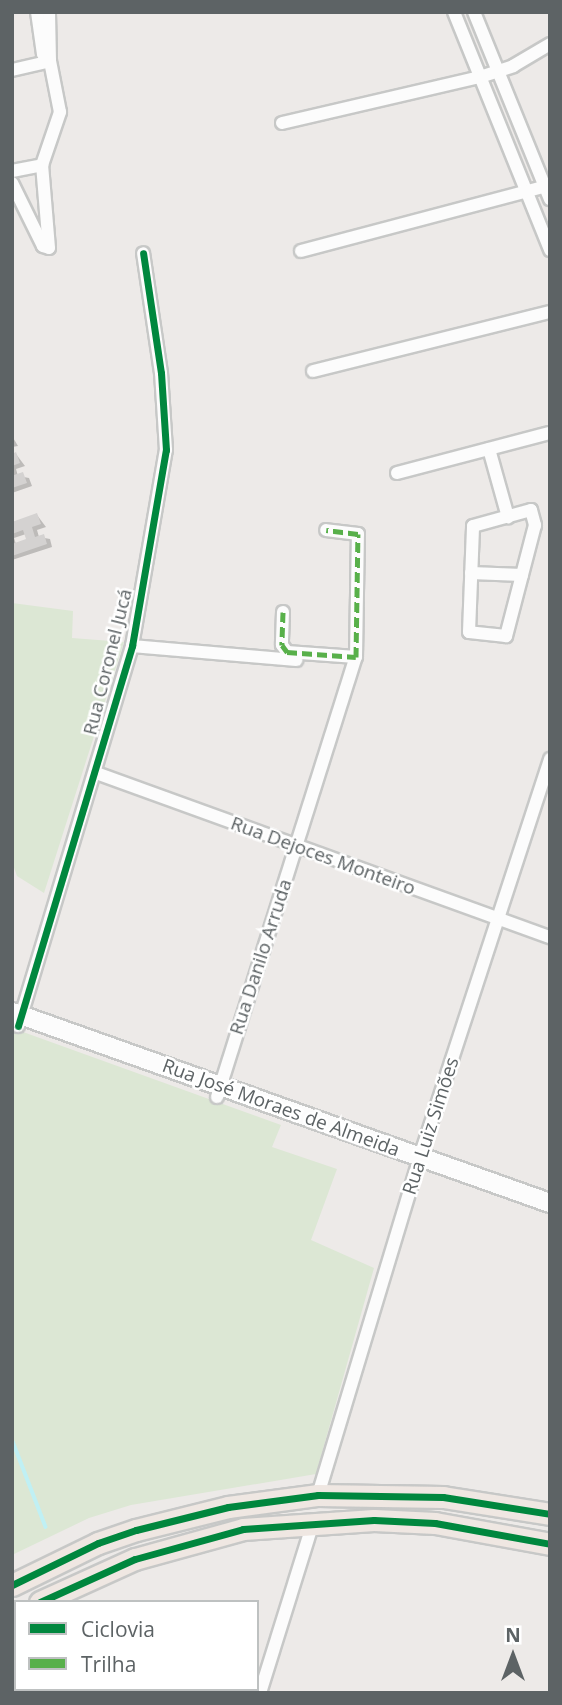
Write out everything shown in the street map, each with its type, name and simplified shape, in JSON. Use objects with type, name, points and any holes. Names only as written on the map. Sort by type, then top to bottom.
[{"type":"highway","points":[[12,1585],[98,1543],[136,1530],[228,1507],[317,1494],[443,1497],[550,1514]]},
{"type":"highway","points":[[44,1600],[135,1559],[243,1529],[313,1523],[435,1523],[550,1544]]},
{"type":"street","points":[[37,12],[43,54],[50,61]]},
{"type":"street","points":[[12,183],[43,246],[49,248],[42,165],[60,111],[50,61],[49,12]]},
{"type":"street","points":[[454,12],[550,250]]},
{"type":"street","points":[[301,251],[548,190],[474,12]]},
{"type":"street","points":[[282,123],[480,77],[498,71],[550,44]]},
{"type":"street","points":[[12,70],[50,61]]},
{"type":"street","points":[[12,171],[42,165]]},
{"type":"street","name":"Rua Coronel Jucá","points":[[16,1019],[96,773],[132,646],[167,441],[143,253]]},
{"type":"street","points":[[313,371],[550,312]]},
{"type":"street","points":[[397,473],[550,433]]},
{"type":"street","points":[[489,449],[508,517]]},
{"type":"street","points":[[531,510],[535,525],[506,636],[470,632],[473,526],[508,517],[531,510]]},
{"type":"street","name":"Rua Danilo Arruda","points":[[219,1091],[355,661],[358,534],[326,530]]},
{"type":"street","points":[[471,573],[522,575]]},
{"type":"street","points":[[283,612],[282,645],[287,652],[355,661]]},
{"type":"street","points":[[132,646],[355,661]]},
{"type":"street","name":"Rua Luiz Simões","points":[[317,1494],[419,1162],[550,759]]},
{"type":"street","name":"Rua Dejoces Monteiro","points":[[96,773],[550,937]]},
{"type":"street","name":"Rua José Moraes de Almeida","points":[[16,1019],[419,1162],[550,1203]]},
{"type":"street","name":"Rua José Moraes de Almeida","points":[[419,1162],[550,1215]]},
{"type":"street","points":[[260,1693],[313,1523]]},
{"type":"green space","points":[[12,603],[73,611],[72,638],[124,642],[44,893],[17,876],[12,862]]},
{"type":"green space","points":[[12,1028],[281,1125],[272,1147],[337,1169],[311,1240],[374,1268],[316,1474],[131,1505],[89,1518],[12,1555]]},
{"type":"building","points":[[16,452],[20,463],[12,466],[12,454]]},
{"type":"building","points":[[12,471],[14,475],[23,472],[27,483],[12,488]]},
{"type":"building","points":[[37,513],[41,524],[32,527],[35,537],[44,534],[47,544],[12,556],[12,544],[26,539],[23,530],[12,534],[12,522]]},
{"type":"waterway","points":[[12,1439],[46,1527]]},
{"type":"marked path","points":[[283,612],[282,645],[287,652],[356,657],[358,534],[326,530]]},
{"type":"cycle path","points":[[18,1026],[132,646],[166,450],[161,373],[143,253]]},
{"type":"cycle path","points":[[12,1585],[98,1543],[136,1530],[228,1507],[318,1495],[443,1497],[550,1514]]},
{"type":"cycle path","points":[[44,1600],[135,1559],[243,1529],[374,1520],[435,1523],[550,1544]]}]
